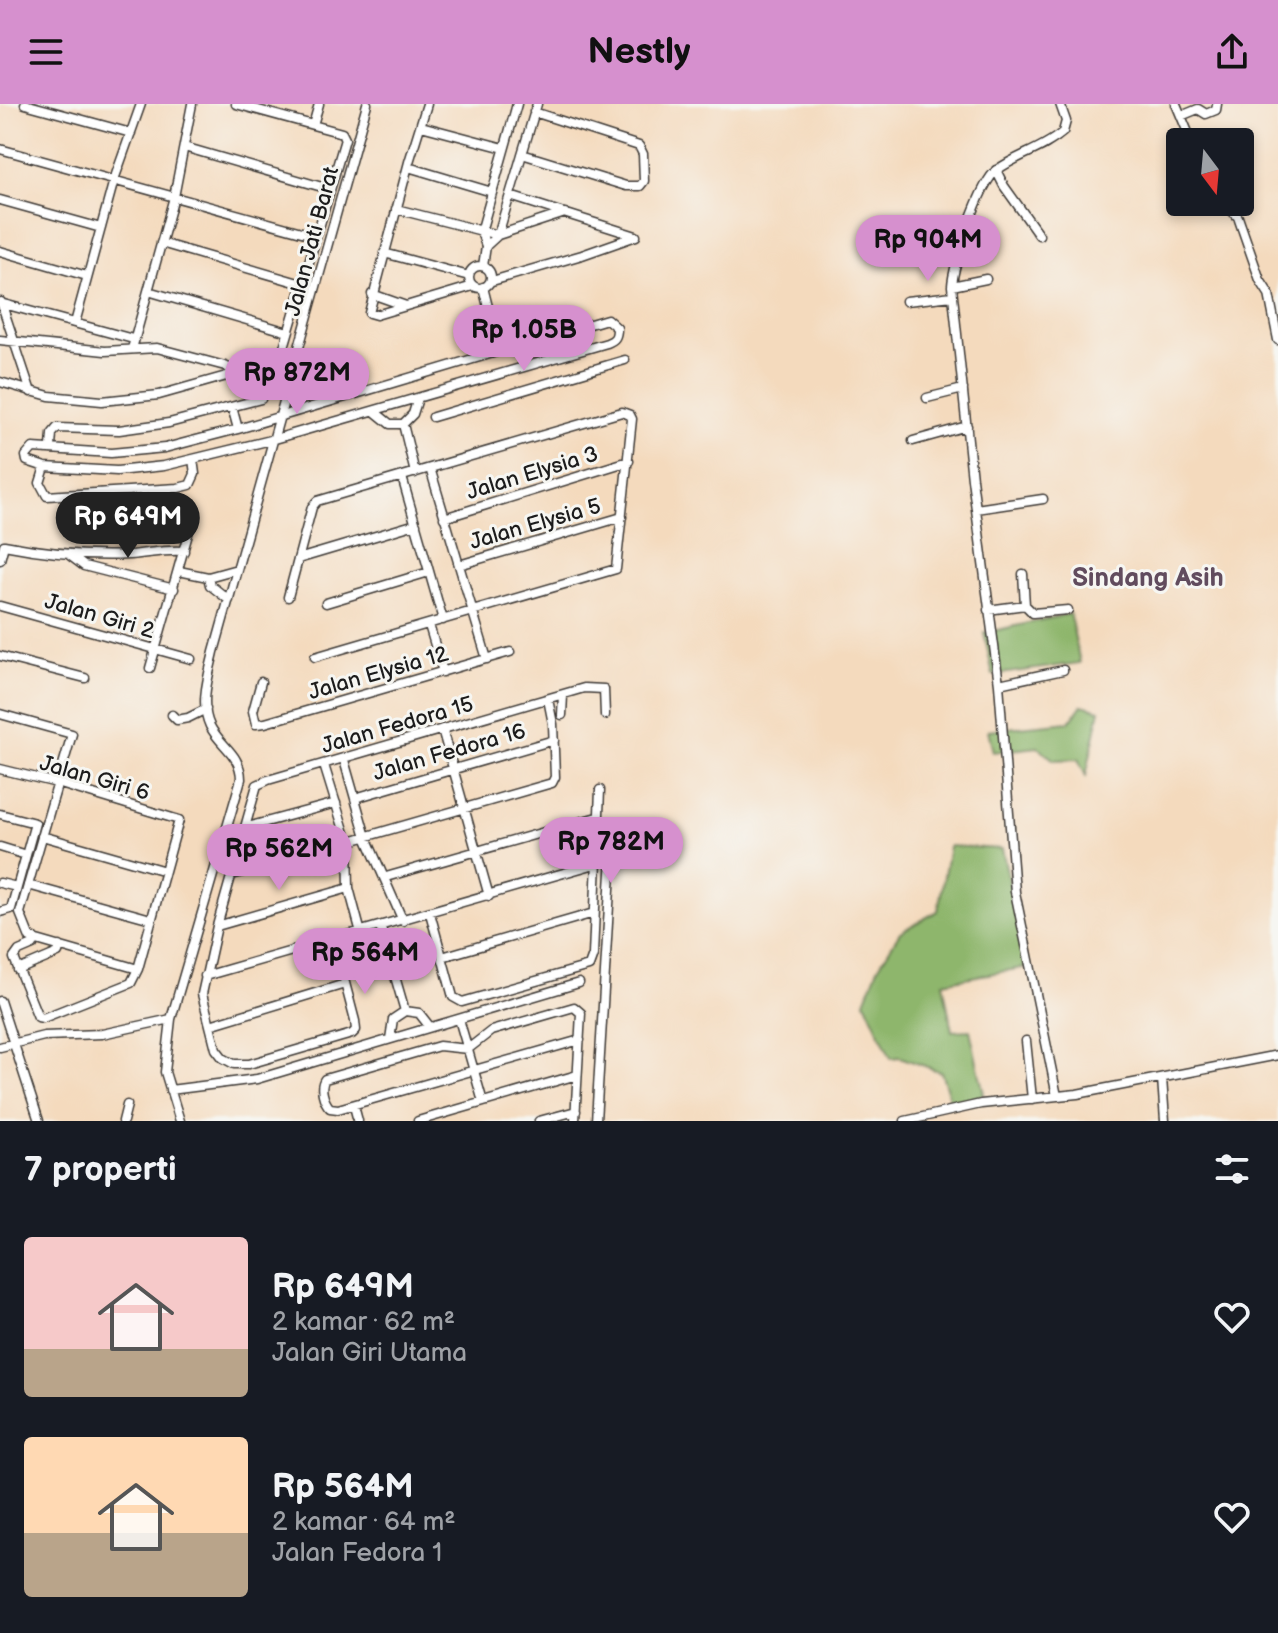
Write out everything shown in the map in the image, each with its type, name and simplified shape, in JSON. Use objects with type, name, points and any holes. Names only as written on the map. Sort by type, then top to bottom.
[{"type":"street","points":[[25,104],[131,133]]},
{"type":"street","points":[[75,323],[114,180],[141,104]]},
{"type":"street","points":[[133,344],[174,197],[192,104]]},
{"type":"street","points":[[0,382],[49,396],[102,401],[159,395],[280,361],[345,139],[342,133],[236,104]]},
{"type":"street","points":[[313,125],[319,104]]},
{"type":"street","name":"Jalan Jati Barat","points":[[180,1121],[165,1060],[171,1019],[241,779],[240,767],[231,750],[212,731],[205,695],[214,652],[367,104]]},
{"type":"street","points":[[427,104],[372,294],[369,306],[372,316],[609,247],[636,236],[510,196]]},
{"type":"street","points":[[483,266],[486,246],[481,232],[516,104]]},
{"type":"street","points":[[1176,104],[1186,128]]},
{"type":"street","points":[[1181,116],[1198,109],[1211,114],[1217,104]]},
{"type":"street","points":[[1057,1096],[1015,892],[999,684],[952,286],[959,248],[987,181],[996,170],[1059,136],[1065,128],[1063,105]]},
{"type":"street","points":[[498,235],[510,196],[522,154],[536,108],[639,146],[643,154],[644,181],[640,186],[626,186],[522,154]]},
{"type":"street","points":[[421,126],[504,148]]},
{"type":"street","points":[[184,147],[329,189]]},
{"type":"street","points":[[0,149],[316,236]]},
{"type":"street","points":[[408,167],[492,192]]},
{"type":"street","points":[[996,170],[1039,235]]},
{"type":"street","points":[[0,200],[101,228]]},
{"type":"street","points":[[396,209],[498,235]]},
{"type":"street","points":[[486,246],[498,235],[565,213]]},
{"type":"street","points":[[1237,216],[1260,280],[1269,294],[1278,340]]},
{"type":"street","points":[[161,243],[302,284]]},
{"type":"street","points":[[931,252],[959,248]]},
{"type":"street","points":[[0,251],[87,276]]},
{"type":"street","points":[[384,253],[469,276],[478,286],[494,331],[509,337],[515,346]]},
{"type":"street","points":[[469,276],[476,266],[483,266],[488,269],[492,281]]},
{"type":"street","points":[[952,286],[986,279]]},
{"type":"street","points":[[148,291],[288,332]]},
{"type":"street","points":[[372,294],[407,306]]},
{"type":"street","points":[[906,301],[953,296]]},
{"type":"street","points":[[0,302],[75,323],[133,344],[225,366],[237,373]]},
{"type":"street","points":[[0,302],[31,392]]},
{"type":"street","points":[[607,319],[617,328],[614,340],[577,352],[275,439],[164,466],[117,471],[45,467],[27,461],[26,456],[33,448],[111,453],[165,448],[484,355],[607,319]]},
{"type":"street","points":[[484,355],[486,342],[494,331]]},
{"type":"street","points":[[0,340],[105,351],[133,344]]},
{"type":"street","points":[[577,352],[581,372]]},
{"type":"street","points":[[433,417],[625,360]]},
{"type":"street","points":[[456,387],[462,408]]},
{"type":"street","points":[[927,398],[963,389]]},
{"type":"street","points":[[374,411],[390,424],[403,424],[413,414],[418,398]]},
{"type":"street","points":[[51,447],[52,434],[57,428],[119,430],[169,423],[261,399]]},
{"type":"street","points":[[232,407],[238,429]]},
{"type":"street","points":[[288,597],[312,507],[317,501],[622,412],[630,415],[629,461],[616,569],[315,657]]},
{"type":"street","points":[[403,424],[415,473]]},
{"type":"street","points":[[913,441],[967,426]]},
{"type":"street","points":[[45,467],[40,483],[47,496],[190,485],[195,474],[193,459]]},
{"type":"street","name":"Jalan Elysia 3","points":[[444,518],[629,461]]},
{"type":"street","points":[[430,468],[487,659]]},
{"type":"street","points":[[402,477],[443,620]]},
{"type":"street","points":[[976,509],[1043,499]]},
{"type":"street","points":[[150,668],[194,513]]},
{"type":"street","name":"Jalan Elysia 5","points":[[459,565],[622,517]]},
{"type":"street","points":[[298,559],[416,524]]},
{"type":"street","points":[[0,560],[2,544],[68,554],[131,555],[169,549],[184,551]]},
{"type":"street","points":[[68,554],[84,566],[174,589]]},
{"type":"street","points":[[179,571],[208,577],[237,569]]},
{"type":"street","points":[[326,603],[429,572]]},
{"type":"street","points":[[1023,574],[1025,605],[1033,613],[1068,610]]},
{"type":"street","points":[[208,577],[210,585],[229,600]]},
{"type":"street","points":[[988,610],[1025,605]]},
{"type":"street","name":"Jalan Giri 2","points":[[0,606],[191,659]]},
{"type":"street","points":[[429,625],[443,672]]},
{"type":"street","name":"Jalan Elysia 12","points":[[261,682],[253,711],[256,724],[510,652]]},
{"type":"street","points":[[0,656],[85,678]]},
{"type":"street","points":[[999,684],[1063,670]]},
{"type":"street","name":"Jalan Fedora 15","points":[[244,828],[257,785],[268,780],[584,688],[604,689],[605,715]]},
{"type":"street","points":[[562,715],[563,695]]},
{"type":"street","points":[[232,875],[464,810],[555,781],[554,740],[548,699]]},
{"type":"street","points":[[172,715],[182,720],[206,709]]},
{"type":"street","points":[[0,714],[72,734],[57,783],[20,913],[33,945],[14,954],[38,1017],[43,1018],[131,983],[138,969],[165,871],[42,836]]},
{"type":"street","points":[[442,729],[489,896]]},
{"type":"street","name":"Jalan Fedora 16","points":[[355,798],[554,740]]},
{"type":"street","points":[[344,760],[366,837],[403,921]]},
{"type":"street","points":[[324,765],[348,843],[349,888],[361,933]]},
{"type":"street","name":"Jalan Giri 6","points":[[0,769],[179,820],[165,871]]},
{"type":"street","points":[[430,913],[453,997],[462,1002],[589,966],[593,955],[600,790]]},
{"type":"street","points":[[334,941],[356,1030],[352,1034],[249,1064],[234,1064],[223,1058],[216,1049],[202,994],[244,828],[336,803]]},
{"type":"street","points":[[0,814],[35,823],[11,909],[0,912]]},
{"type":"street","points":[[386,877],[597,817]]},
{"type":"street","points":[[596,1121],[614,823]]},
{"type":"street","points":[[0,847],[26,855]]},
{"type":"street","points":[[205,976],[381,928],[595,864]]},
{"type":"street","points":[[0,883],[17,887]]},
{"type":"street","points":[[28,885],[151,919]]},
{"type":"street","points":[[217,926],[349,888]]},
{"type":"street","points":[[442,957],[594,913]]},
{"type":"street","points":[[381,928],[405,1011]]},
{"type":"street","points":[[32,938],[138,969]]},
{"type":"street","points":[[18,970],[58,953],[60,946]]},
{"type":"street","points":[[170,1090],[257,1079],[579,983]]},
{"type":"street","points":[[210,1025],[345,984]]},
{"type":"street","points":[[0,1001],[39,1121]]},
{"type":"street","points":[[575,1121],[577,1075],[580,1040],[581,1013],[574,1007],[491,1031],[468,1049],[439,1046],[325,1079],[322,1087],[327,1105],[338,1109],[580,1040]]},
{"type":"street","points":[[390,1039],[393,1019],[405,1011],[419,1013],[430,1027]]},
{"type":"street","points":[[0,1047],[44,1036],[102,1034],[171,1019]]},
{"type":"street","points":[[459,1019],[483,1102]]},
{"type":"street","points":[[1026,1041],[1032,1099]]},
{"type":"street","points":[[905,1121],[930,1119],[981,1104],[1057,1096],[1278,1055]]},
{"type":"street","points":[[418,1121],[577,1075]]},
{"type":"street","points":[[1162,1078],[1165,1121]]},
{"type":"street","points":[[123,1121],[127,1105]]},
{"type":"street","points":[[354,1106],[358,1121]]},
{"type":"street","points":[[539,1121],[576,1111]]},
{"type":"green space","points":[[1070,614],[1080,663],[993,675],[984,633]]},
{"type":"green space","points":[[1082,705],[1100,710],[1086,776],[1078,759],[1054,760],[1038,747],[993,752],[988,730],[1069,722]]},
{"type":"green space","points":[[949,846],[1002,849],[1028,967],[943,982],[952,1031],[970,1030],[984,1094],[952,1106],[941,1072],[900,1057],[891,1058],[865,1001],[878,968],[900,932],[938,911]]},
{"type":"district","name":"Sindang Asih","points":[[1148,577]]}]
